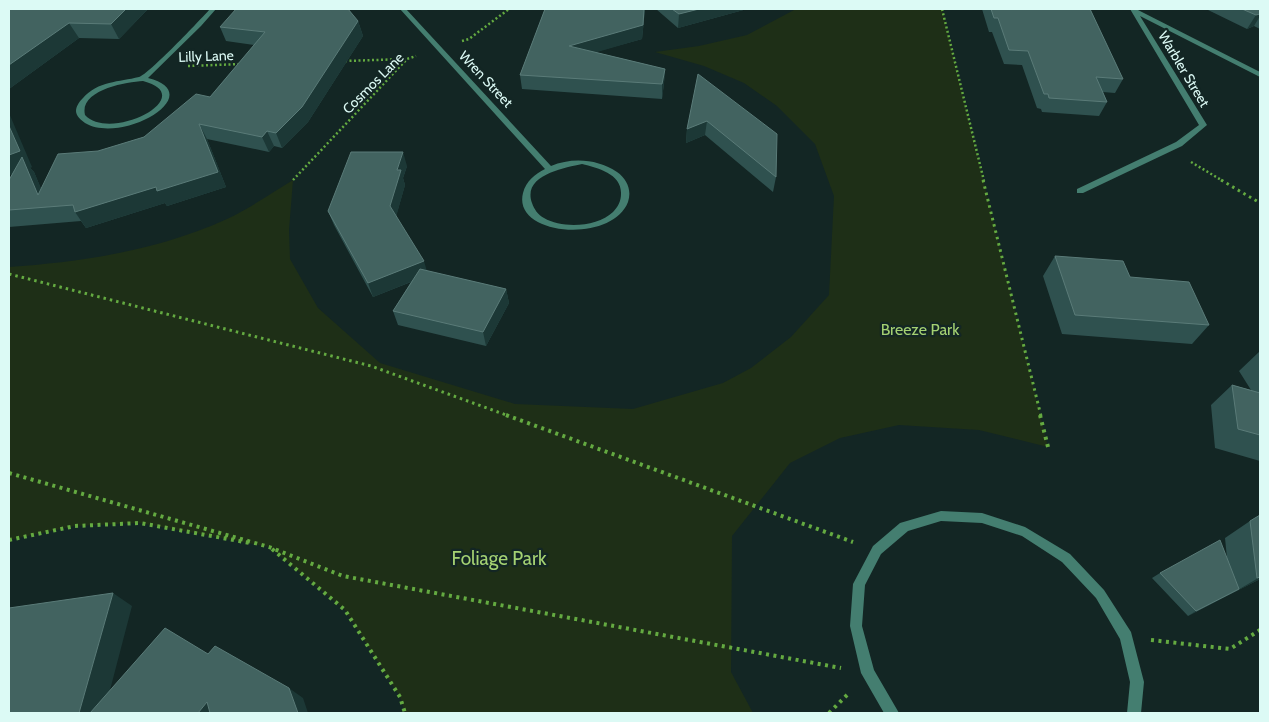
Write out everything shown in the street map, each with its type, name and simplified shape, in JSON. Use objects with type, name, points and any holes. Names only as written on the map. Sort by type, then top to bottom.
[{"type":"street","points":[[143,80],[163,85],[167,91],[167,98],[153,112],[128,124],[113,126],[88,123],[81,118],[82,103],[90,95],[115,83],[143,80],[213,9]]},
{"type":"street","name":"Wren Street","points":[[403,9],[550,168]]},
{"type":"street","name":"Warbler Street","points":[[1133,9],[1260,75]]},
{"type":"street","name":"Warbler Street","points":[[1080,191],[1179,144],[1203,125],[1133,9]]},
{"type":"street","points":[[582,162],[598,165],[612,171],[621,180],[626,191],[624,203],[616,213],[603,222],[587,227],[568,228],[551,225],[537,218],[528,208],[525,196],[528,185],[532,180],[550,168],[565,163],[582,162]]},
{"type":"street","points":[[892,713],[868,673],[856,626],[859,584],[877,550],[904,527],[941,516],[982,518],[1025,532],[1066,558],[1073,565],[1100,594],[1126,637],[1137,682],[1134,713]]},
{"type":"path","name":"Cosmos Lane","points":[[293,180],[407,58],[470,39],[508,9]]},
{"type":"path","points":[[942,9],[1048,447]]},
{"type":"path","points":[[340,61],[407,58]]},
{"type":"path","name":"Lilly Lane","points":[[156,67],[243,64]]},
{"type":"path","points":[[1169,149],[1260,203]]},
{"type":"path","points":[[9,274],[371,366],[877,550]]},
{"type":"path","points":[[9,473],[269,547],[343,576],[868,673]]},
{"type":"path","points":[[9,540],[75,526],[140,523],[269,547],[345,610],[400,697],[405,713]]},
{"type":"path","points":[[1126,637],[1230,649],[1260,630]]},
{"type":"green space","name":"Foliage Park","points":[[796,9],[942,9],[1048,447],[979,430],[899,425],[840,438],[790,463],[732,536],[731,672],[753,713],[405,713],[400,697],[345,610],[269,547],[140,523],[75,526],[9,540],[9,267],[93,258],[175,239],[227,219],[293,180],[289,230],[290,259],[318,308],[380,363],[515,404],[633,409],[723,383],[751,368],[791,337],[829,295],[834,196],[815,144],[777,106],[744,83],[704,66],[655,52],[699,46],[747,35]]},
{"type":"building","points":[[10,9],[126,9],[111,24],[69,23],[9,65]]},
{"type":"building","points":[[236,9],[348,9],[358,21],[302,107],[276,133],[267,131],[262,137],[199,124],[218,172],[157,191],[156,187],[75,212],[73,205],[9,210],[9,180],[22,157],[38,195],[58,154],[98,151],[144,137],[196,94],[210,97],[265,32],[220,27]]},
{"type":"building","points":[[545,9],[644,9],[643,25],[569,46],[665,69],[662,84],[520,75]]},
{"type":"building","points":[[672,9],[699,9],[679,14]]},
{"type":"building","points":[[991,9],[1090,9],[1123,79],[1096,77],[1107,102],[1049,98],[1048,94],[1044,94],[1028,51],[1009,50],[998,18],[994,18]]},
{"type":"building","points":[[1242,9],[1260,9],[1260,14],[1256,15]]},
{"type":"building","points":[[698,74],[777,134],[776,177],[707,121],[687,129]]},
{"type":"building","points":[[9,126],[20,151],[9,155]]},
{"type":"building","points":[[351,152],[403,152],[397,170],[401,170],[390,206],[424,261],[368,283],[328,211]]},
{"type":"building","points":[[1055,256],[1123,261],[1130,277],[1189,282],[1209,325],[1075,315]]},
{"type":"building","points":[[420,269],[506,289],[483,332],[393,311]]},
{"type":"building","points":[[1232,385],[1260,393],[1260,435],[1238,429]]},
{"type":"building","points":[[1260,515],[1260,577],[1257,578],[1250,521]]},
{"type":"building","points":[[1220,540],[1239,589],[1196,611],[1160,573]]},
{"type":"building","points":[[113,593],[79,713],[9,713],[9,608]]},
{"type":"building","points":[[165,628],[208,654],[215,646],[289,688],[298,713],[210,713],[207,702],[198,713],[90,713]]},
{"type":"park label","name":"Breeze Park","points":[[920,329]]}]
